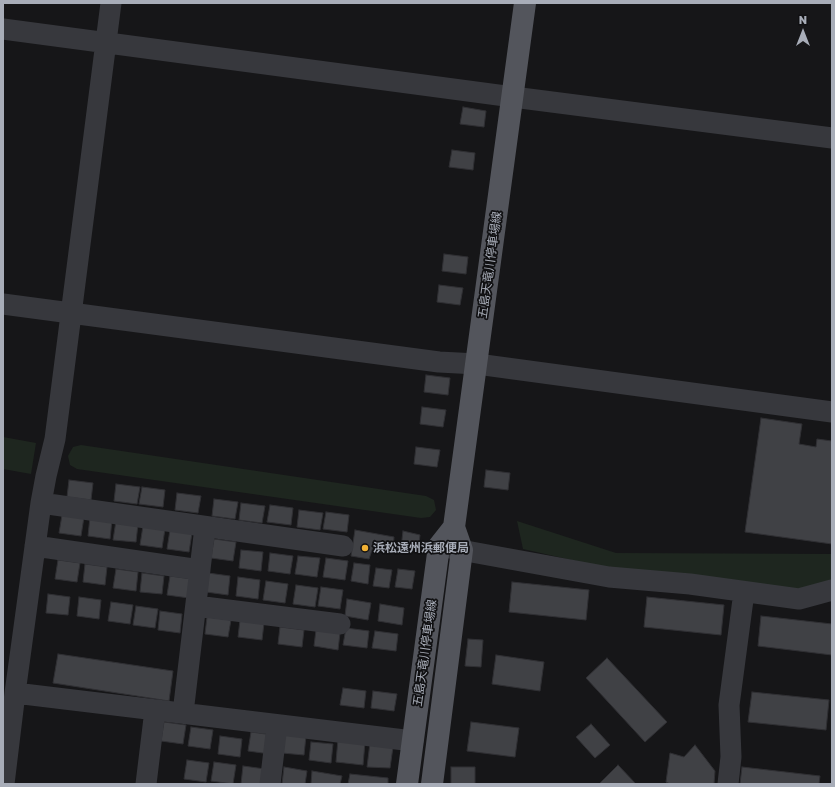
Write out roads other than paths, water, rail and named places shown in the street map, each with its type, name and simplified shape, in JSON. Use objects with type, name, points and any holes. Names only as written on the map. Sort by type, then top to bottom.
[{"type":"main road","name":"五島天竜川停車場線","points":[[432,784],[462,550],[454,527],[525,3]]},
{"type":"main road","points":[[439,546],[454,527]]},
{"type":"main road","name":"五島天竜川停車場線","points":[[408,784],[439,546]]},
{"type":"street","points":[[4,784],[41,503],[55,439],[111,3]]},
{"type":"street","points":[[3,29],[832,138]]},
{"type":"street","points":[[3,304],[439,362],[477,364],[832,412]]},
{"type":"street","points":[[41,503],[343,546]]},
{"type":"street","points":[[183,713],[205,526]]},
{"type":"street","points":[[35,546],[200,570]]},
{"type":"street","points":[[439,546],[609,577],[690,584],[799,599],[832,590]]},
{"type":"street","points":[[728,784],[731,757],[729,705],[744,592]]},
{"type":"street","points":[[196,606],[340,624]]},
{"type":"street","points":[[15,693],[413,741]]},
{"type":"street","points":[[146,784],[155,710]]},
{"type":"street","points":[[270,784],[277,725]]},
{"type":"place","name":"浜松遠州浜郵便局","points":[[365,548]]}]
